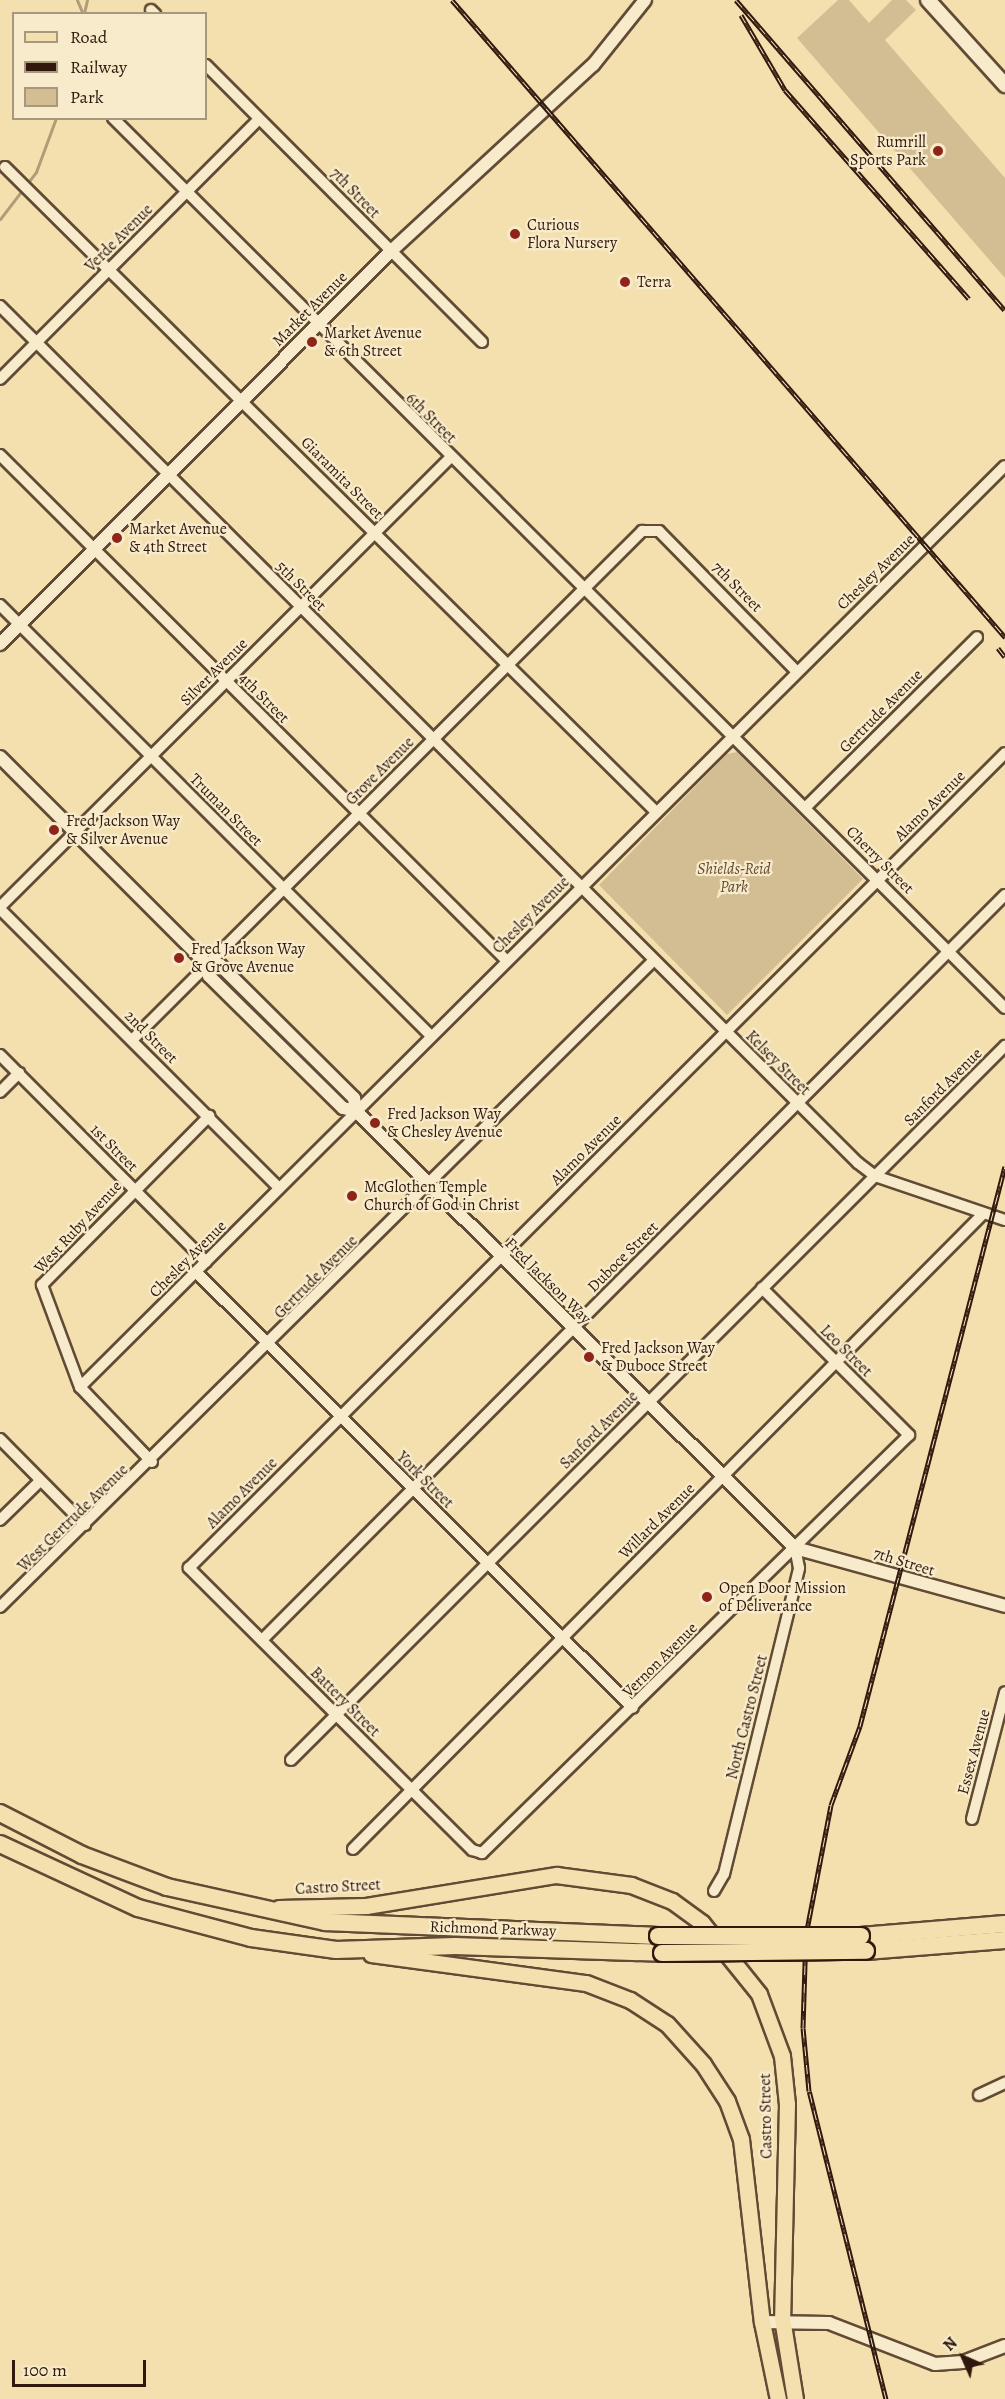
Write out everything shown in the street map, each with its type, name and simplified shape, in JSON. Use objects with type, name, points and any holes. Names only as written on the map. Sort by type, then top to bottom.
[{"type":"highway","name":"Richmond Parkway","points":[[0,1813],[122,1871],[252,1908],[325,1922],[864,1943],[1005,1924]]},
{"type":"highway","name":"Richmond Parkway","points":[[0,1844],[138,1908],[251,1938],[336,1950],[455,1946],[662,1953],[864,1943],[1005,1940]]},
{"type":"main road","points":[[928,0],[1005,85]]},
{"type":"main road","name":"Castro Street","points":[[252,1908],[366,1906],[556,1875],[631,1885],[672,1901],[702,1923],[759,1994],[782,2056],[787,2103],[782,2318],[795,2399]]},
{"type":"main road","name":"Castro Street","points":[[336,1950],[586,1983],[630,2000],[667,2024],[703,2064],[727,2101],[741,2139],[762,2322],[778,2399]]},
{"type":"street","name":"Market Avenue","points":[[0,644],[390,252],[593,65],[645,0]]},
{"type":"street","name":"7th Street","points":[[207,66],[482,342]]},
{"type":"street","name":"6th Street","points":[[115,120],[317,325],[730,736]]},
{"type":"street","name":"Verde Avenue","points":[[0,378],[259,120]]},
{"type":"street","name":"Giaramita Street","points":[[5,167],[111,268],[656,812]]},
{"type":"street","name":"5th Street","points":[[0,306],[581,886]]},
{"type":"street","name":"4th Street","points":[[0,455],[507,961]]},
{"type":"street","name":"Silver Avenue","points":[[0,908],[450,458]]},
{"type":"street","name":"Chesley Avenue","points":[[80,1387],[730,736],[1005,466]]},
{"type":"street","name":"7th Street","points":[[652,529],[796,671]]},
{"type":"street","name":"Grove Avenue","points":[[132,1040],[642,531],[652,529]]},
{"type":"street","name":"Truman Street","points":[[0,605],[431,1036]]},
{"type":"street","name":"Gertrude Avenue","points":[[806,807],[977,637]]},
{"type":"street","name":"Cherry Street","points":[[730,736],[806,807],[1005,1008]]},
{"type":"street","name":"Alamo Avenue","points":[[189,1568],[1005,753]]},
{"type":"street","name":"Fred Jackson Way","points":[[0,757],[207,963],[209,976],[343,1108],[356,1111],[572,1329],[795,1548]]},
{"type":"street","name":"Kelsey Street","points":[[581,886],[797,1104],[875,1176],[982,1215],[1005,1220]]},
{"type":"street","name":"Duboce Street","points":[[262,1640],[1005,895]]},
{"type":"street","name":"2nd Street","points":[[0,908],[279,1188]]},
{"type":"street","name":"Gertrude Avenue","points":[[152,1462],[654,960]]},
{"type":"street","name":"Sanford Avenue","points":[[291,1760],[1005,1046]]},
{"type":"street","name":"1st Street","points":[[0,1055],[206,1262]]},
{"type":"street","points":[[0,1092],[19,1073]]},
{"type":"street","name":"West Ruby Avenue","points":[[152,1462],[80,1387],[42,1285],[209,1116]]},
{"type":"street","name":"Willard Avenue","points":[[353,1849],[837,1364],[982,1215]]},
{"type":"street","name":"York Street","points":[[196,1272],[633,1708]]},
{"type":"street","name":"Leo Street","points":[[762,1288],[909,1435]]},
{"type":"street","name":"Vernon Avenue","points":[[482,1852],[633,1708],[909,1435]]},
{"type":"street","points":[[0,1439],[85,1525]]},
{"type":"street","name":"West Gertrude Avenue","points":[[0,1608],[152,1462]]},
{"type":"street","points":[[0,1520],[40,1481]]},
{"type":"street","name":"7th Street","points":[[795,1548],[1005,1606]]},
{"type":"street","name":"North Castro Street","points":[[714,1891],[724,1874],[799,1568],[795,1548]]},
{"type":"street","name":"Battery Street","points":[[189,1568],[472,1850],[482,1852]]},
{"type":"street","name":"Essex Avenue","points":[[972,1819],[1005,1692]]},
{"type":"street","points":[[979,2095],[1005,2083]]},
{"type":"street","points":[[762,2322],[782,2318],[829,2323],[935,2364],[963,2362],[1005,2346]]},
{"type":"green space","name":"Rumrill Sports Park","points":[[838,0],[849,0],[869,23],[892,0],[906,0],[916,10],[885,40],[1005,178],[1005,278],[797,38]]},
{"type":"green space","name":"Shields-Reid Park","points":[[737,752],[863,879],[727,1015],[599,885],[727,754]]},
{"type":"waterway","points":[[77,0],[82,12]]},
{"type":"waterway","points":[[84,12],[87,0]]},
{"type":"waterway","points":[[0,219],[36,172],[55,120]]},
{"type":"railway","points":[[452,0],[1005,637]]},
{"type":"railway","points":[[736,0],[1005,310]]},
{"type":"railway","points":[[741,15],[785,90],[969,299]]},
{"type":"railway","points":[[998,648],[1005,657]]},
{"type":"railway","points":[[886,2399],[809,2091],[803,2028],[806,1935],[831,1805],[860,1726],[1005,1166]]},
{"type":"place","name":"Rumrill Sports Park","points":[[938,151]]},
{"type":"place","name":"Curious Flora Nursery","points":[[515,234]]},
{"type":"place","name":"Terra","points":[[625,282]]},
{"type":"place","name":"Market Avenue & 6th Street","points":[[312,342]]},
{"type":"place","name":"Market Avenue & 4th Street","points":[[117,538]]},
{"type":"place","name":"Fred Jackson Way & Silver Avenue","points":[[54,830]]},
{"type":"place","name":"Fred Jackson Way & Grove Avenue","points":[[179,958]]},
{"type":"place","name":"Fred Jackson Way & Chesley Avenue","points":[[375,1123]]},
{"type":"place","name":"McGlothen Temple Church of God in Christ","points":[[352,1196]]},
{"type":"place","name":"Fred Jackson Way & Duboce Street","points":[[589,1357]]},
{"type":"place","name":"Open Door Mission of Deliverance","points":[[707,1597]]}]
